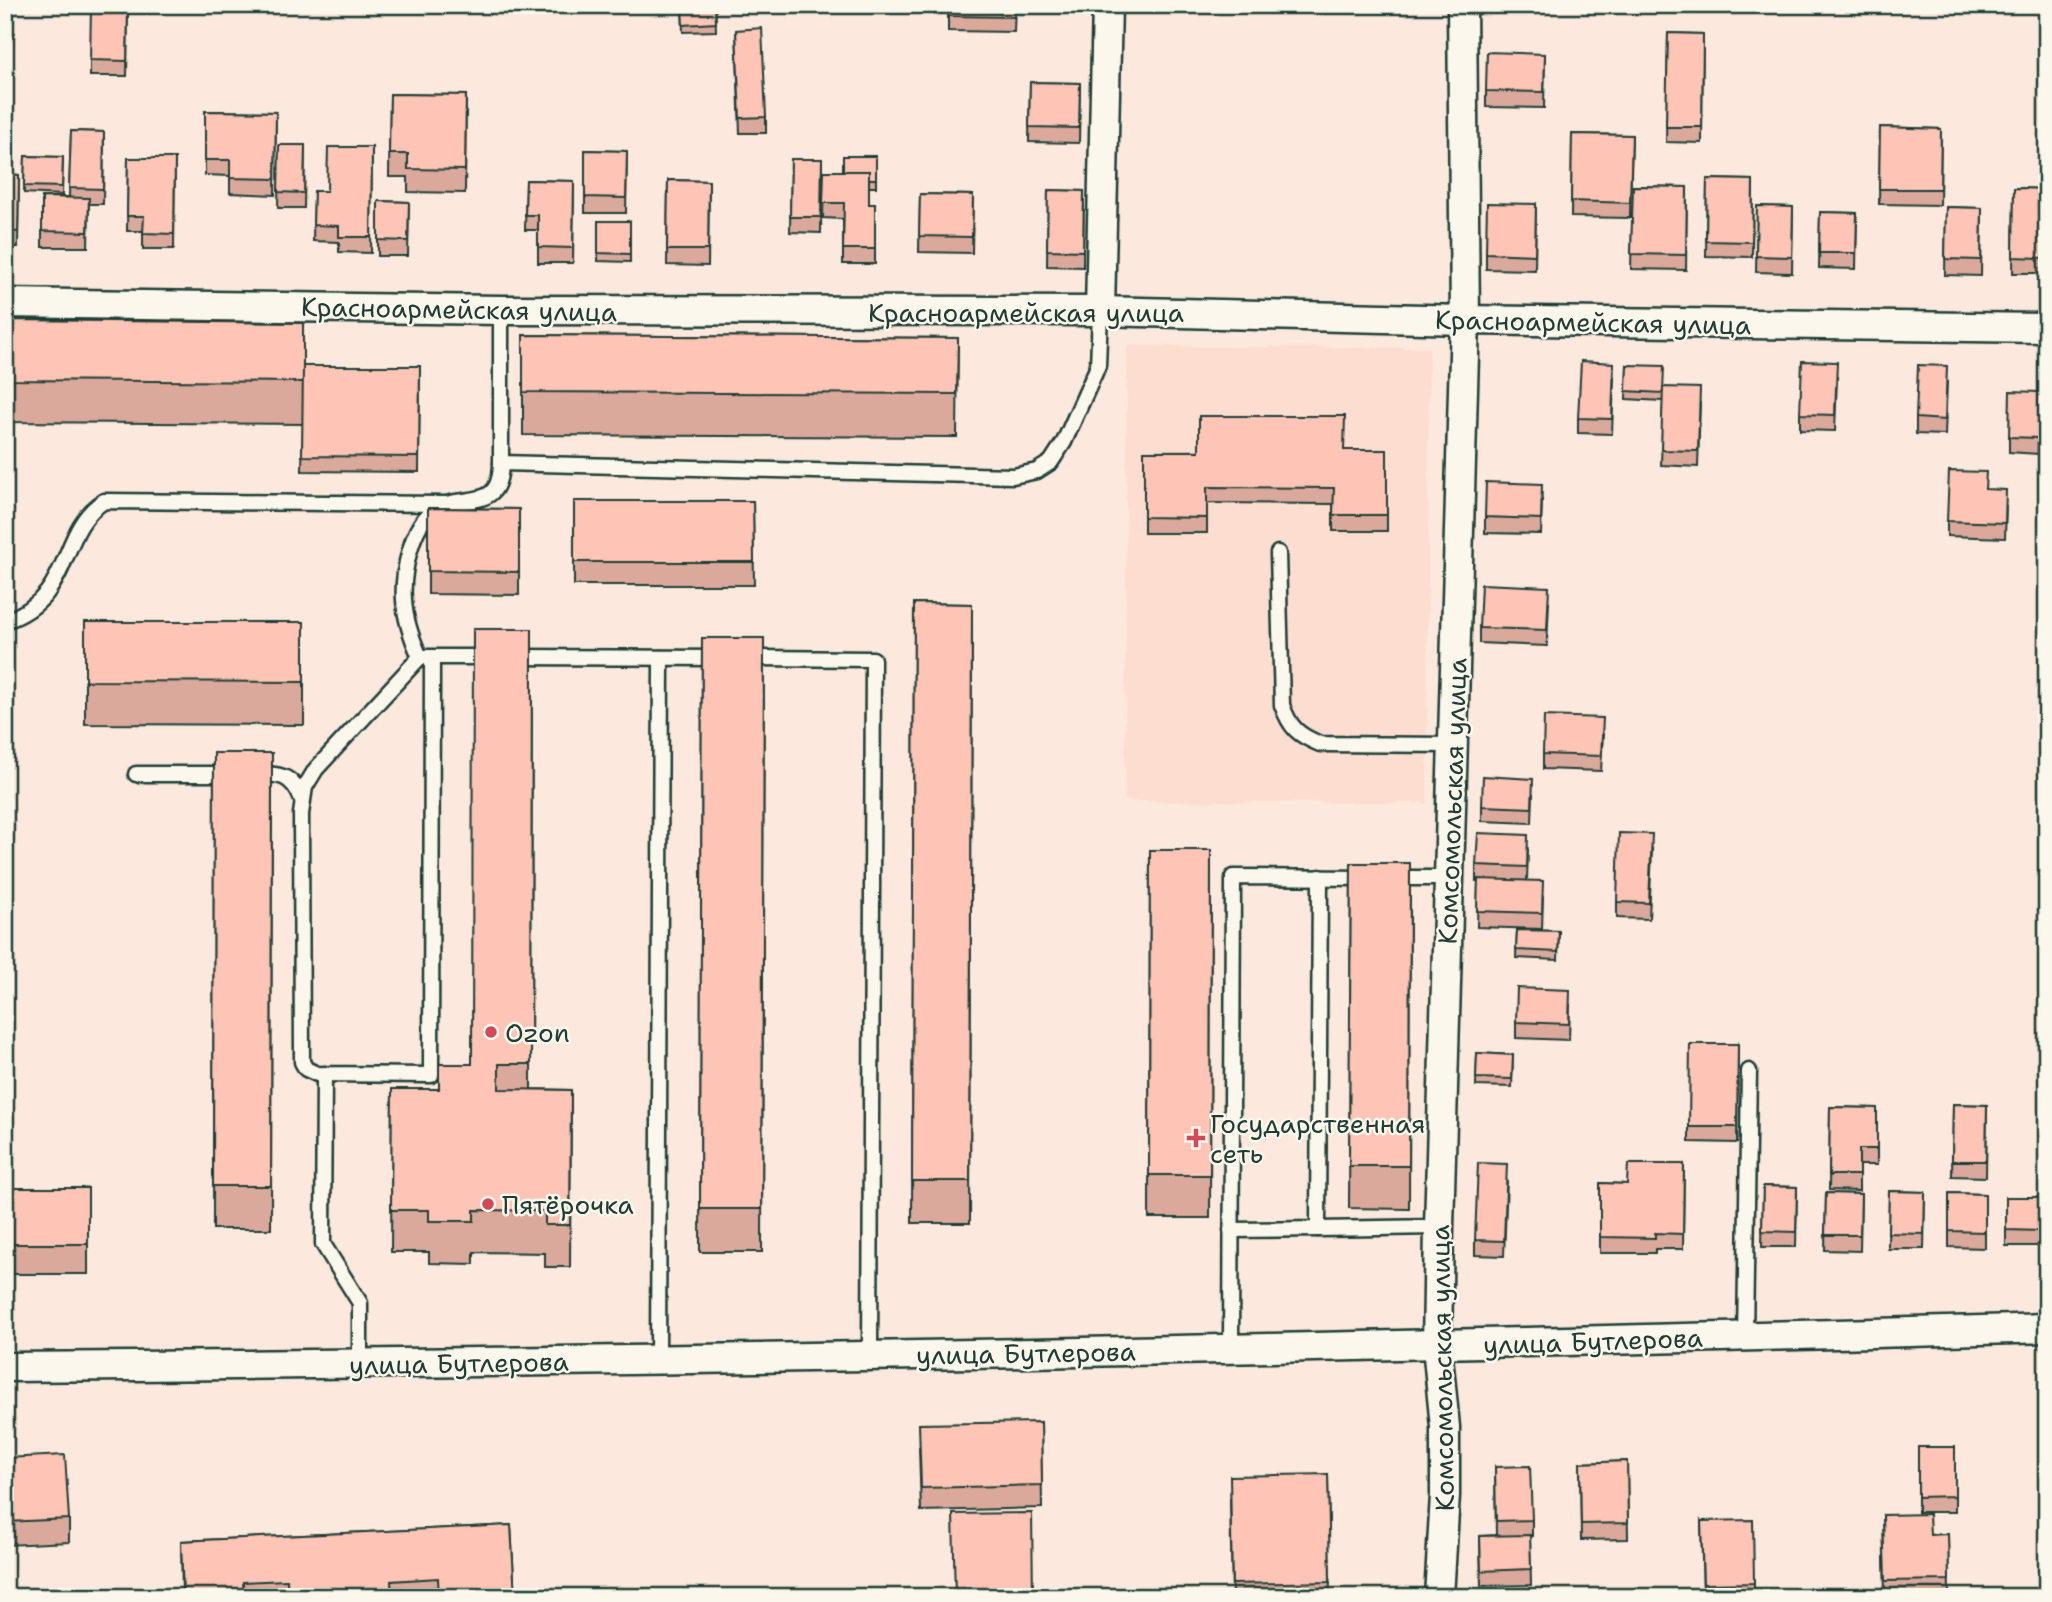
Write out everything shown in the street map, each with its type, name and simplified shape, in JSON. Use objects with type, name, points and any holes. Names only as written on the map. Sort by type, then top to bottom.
[{"type":"street","points":[[1100,311],[1107,5]]},
{"type":"street","name":"Комсомольская улица","points":[[1439,1597],[1445,1495],[1445,1427],[1437,1346],[1439,1227],[1465,320],[1462,5]]},
{"type":"street","name":"Красноармейская улица","points":[[5,303],[501,310],[1100,311],[1465,320],[2047,328]]},
{"type":"street","name":"улица Бутлерова","points":[[5,1367],[360,1365],[1231,1350],[2047,1328]]},
{"type":"lane","points":[[5,621],[25,611],[48,592],[60,575],[86,517],[104,501],[445,504],[481,499],[491,493],[498,483],[501,463],[501,310]]},
{"type":"lane","points":[[501,463],[1013,476],[1037,471],[1051,462],[1064,442],[1098,366],[1100,311]]},
{"type":"lane","points":[[445,504],[429,513],[416,534],[407,561],[403,597],[413,642],[426,657],[431,1075],[324,1074],[310,1072],[302,1062],[302,800],[305,787],[316,769],[426,657],[873,659],[870,1356]]},
{"type":"lane","points":[[1278,553],[1282,705],[1287,721],[1303,737],[1320,744],[1454,745]]},
{"type":"lane","points":[[658,1360],[661,658]]},
{"type":"lane","points":[[136,774],[278,774],[291,782],[302,800]]},
{"type":"lane","points":[[1231,1350],[1233,877],[1450,878]]},
{"type":"lane","points":[[1318,1229],[1320,877]]},
{"type":"lane","points":[[1745,1337],[1749,1071]]},
{"type":"lane","points":[[324,1074],[323,1244],[360,1303],[360,1365]]},
{"type":"lane","points":[[1231,1230],[1439,1227]]},
{"type":"shaded area","points":[[1127,346],[1429,348],[1427,803],[1125,801]]},
{"type":"building","points":[[682,5],[715,5],[716,23],[683,25]]},
{"type":"building","points":[[948,5],[1015,5],[1014,17],[948,16]]},
{"type":"building","points":[[91,8],[128,8],[127,61],[90,60]]},
{"type":"building","points":[[762,28],[766,117],[740,118],[736,30]]},
{"type":"building","points":[[1668,33],[1703,34],[1702,127],[1666,127]]},
{"type":"building","points":[[1487,52],[1545,54],[1544,92],[1486,91]]},
{"type":"building","points":[[1030,82],[1080,83],[1079,128],[1029,127]]},
{"type":"building","points":[[390,94],[466,95],[465,170],[408,169],[408,154],[389,154]]},
{"type":"building","points":[[205,111],[276,112],[275,179],[230,178],[230,160],[205,160]]},
{"type":"building","points":[[1880,127],[1941,129],[1940,189],[1879,189]]},
{"type":"building","points":[[71,131],[104,132],[103,189],[69,188]]},
{"type":"building","points":[[1572,134],[1632,135],[1630,203],[1571,201]]},
{"type":"building","points":[[279,145],[305,145],[304,193],[278,192]]},
{"type":"building","points":[[328,147],[372,147],[371,237],[339,237],[339,226],[313,225],[314,191],[327,191]]},
{"type":"building","points":[[585,150],[627,151],[626,198],[585,197]]},
{"type":"building","points":[[25,156],[63,157],[62,187],[24,186]]},
{"type":"building","points":[[843,156],[876,156],[876,179],[869,179],[869,171],[843,171]]},
{"type":"building","points":[[128,158],[175,158],[174,234],[143,233],[144,216],[127,216]]},
{"type":"building","points":[[791,159],[822,159],[821,217],[790,217]]},
{"type":"building","points":[[824,171],[869,171],[869,204],[875,204],[875,249],[843,249],[844,203],[823,203]]},
{"type":"building","points":[[5,174],[19,175],[18,232],[5,231]]},
{"type":"building","points":[[1707,179],[1753,180],[1752,242],[1706,241]]},
{"type":"building","points":[[526,180],[574,181],[573,248],[538,247],[538,215],[525,215]]},
{"type":"building","points":[[668,180],[709,181],[708,250],[667,250]]},
{"type":"building","points":[[1633,186],[1687,187],[1686,255],[1631,254]]},
{"type":"building","points":[[2014,188],[2047,189],[2046,258],[2013,257]]},
{"type":"building","points":[[1048,190],[1084,191],[1083,251],[1047,250]]},
{"type":"building","points":[[920,194],[973,195],[972,237],[919,236]]},
{"type":"building","points":[[42,197],[89,198],[88,232],[42,231]]},
{"type":"building","points":[[378,201],[409,202],[408,241],[378,240]]},
{"type":"building","points":[[1487,203],[1536,204],[1535,255],[1486,253]]},
{"type":"building","points":[[1757,206],[1793,207],[1792,257],[1756,256]]},
{"type":"building","points":[[1946,207],[1982,208],[1981,260],[1945,259]]},
{"type":"building","points":[[1820,212],[1857,213],[1856,253],[1819,253]]},
{"type":"building","points":[[598,221],[630,221],[630,254],[598,253]]},
{"type":"building","points":[[5,320],[303,323],[303,382],[5,380]]},
{"type":"building","points":[[523,335],[958,338],[957,394],[523,392]]},
{"type":"building","points":[[1581,361],[1614,363],[1612,419],[1578,418]]},
{"type":"building","points":[[1802,361],[1837,362],[1835,415],[1800,414]]},
{"type":"building","points":[[1627,365],[1664,366],[1663,393],[1626,391]]},
{"type":"building","points":[[1918,365],[1947,366],[1945,420],[1916,418]]},
{"type":"building","points":[[303,366],[420,366],[419,457],[302,456]]},
{"type":"building","points":[[1663,387],[1700,388],[1698,451],[1661,450]]},
{"type":"building","points":[[2010,391],[2040,392],[2038,438],[2009,437]]},
{"type":"building","points":[[1199,416],[1345,416],[1344,450],[1387,450],[1387,515],[1333,515],[1334,488],[1207,487],[1207,518],[1144,517],[1144,451],[1199,451]]},
{"type":"building","points":[[1949,471],[1986,472],[1985,489],[2006,490],[2005,523],[1947,521]]},
{"type":"building","points":[[1486,482],[1542,484],[1541,519],[1485,517]]},
{"type":"building","points":[[574,501],[753,501],[754,562],[574,562]]},
{"type":"building","points":[[428,508],[519,509],[519,572],[428,571]]},
{"type":"building","points":[[1481,584],[1549,587],[1547,630],[1479,628]]},
{"type":"building","points":[[914,603],[972,604],[970,1181],[912,1181]]},
{"type":"building","points":[[85,622],[304,622],[304,682],[85,681]]},
{"type":"building","points":[[473,629],[532,629],[531,1064],[499,1064],[499,1089],[571,1090],[570,1225],[545,1225],[545,1211],[474,1210],[474,1221],[429,1221],[429,1210],[391,1210],[392,1089],[439,1089],[439,1064],[472,1064]]},
{"type":"building","points":[[702,638],[764,638],[762,1209],[700,1209]]},
{"type":"building","points":[[1544,716],[1603,718],[1601,756],[1543,754]]},
{"type":"building","points":[[214,753],[272,753],[271,1186],[213,1186]]},
{"type":"building","points":[[1483,776],[1533,779],[1532,808],[1482,806]]},
{"type":"building","points":[[1478,833],[1528,835],[1527,867],[1476,865]]},
{"type":"building","points":[[1619,833],[1652,834],[1649,903],[1617,902]]},
{"type":"building","points":[[1150,850],[1211,850],[1210,1175],[1149,1175]]},
{"type":"building","points":[[1351,863],[1410,863],[1409,1166],[1349,1166]]},
{"type":"building","points":[[1478,879],[1543,881],[1542,913],[1477,911]]},
{"type":"building","points":[[1517,930],[1559,931],[1558,952],[1516,950]]},
{"type":"building","points":[[1517,988],[1570,990],[1569,1024],[1516,1022]]},
{"type":"building","points":[[1690,1044],[1738,1044],[1737,1127],[1689,1127]]},
{"type":"building","points":[[1477,1053],[1513,1055],[1512,1079],[1476,1078]]},
{"type":"building","points":[[1953,1104],[1987,1105],[1986,1161],[1952,1161]]},
{"type":"building","points":[[1830,1107],[1877,1108],[1877,1149],[1859,1149],[1859,1175],[1829,1175]]},
{"type":"building","points":[[1478,1163],[1507,1164],[1504,1241],[1475,1240]]},
{"type":"building","points":[[1628,1164],[1684,1164],[1683,1234],[1655,1233],[1655,1238],[1600,1237],[1600,1183],[1627,1184]]},
{"type":"building","points":[[1763,1186],[1797,1187],[1796,1232],[1762,1231]]},
{"type":"building","points":[[5,1188],[88,1188],[88,1244],[5,1244]]},
{"type":"building","points":[[1889,1191],[1925,1192],[1924,1234],[1888,1233]]},
{"type":"building","points":[[1826,1193],[1861,1194],[1860,1235],[1825,1235]]},
{"type":"building","points":[[1949,1193],[1985,1194],[1985,1232],[1949,1231]]},
{"type":"building","points":[[2006,1197],[2042,1197],[2042,1231],[2006,1230]]},
{"type":"building","points":[[1041,1422],[1042,1485],[921,1488],[919,1424]]},
{"type":"building","points":[[1918,1447],[1955,1447],[1955,1496],[1918,1497]]},
{"type":"building","points":[[65,1455],[69,1519],[5,1522],[5,1458]]},
{"type":"building","points":[[1627,1461],[1628,1523],[1581,1524],[1580,1463]]},
{"type":"building","points":[[1530,1466],[1532,1520],[1496,1521],[1495,1467]]},
{"type":"building","points":[[1328,1474],[1330,1582],[1232,1584],[1230,1476]]},
{"type":"building","points":[[1032,1513],[1033,1597],[955,1597],[953,1514]]},
{"type":"building","points":[[1929,1514],[1930,1535],[1948,1534],[1949,1580],[1885,1581],[1883,1515]]},
{"type":"building","points":[[1753,1520],[1754,1583],[1703,1584],[1701,1521]]},
{"type":"building","points":[[511,1525],[515,1597],[439,1597],[438,1578],[391,1581],[392,1597],[288,1597],[287,1580],[243,1582],[244,1597],[183,1597],[181,1541]]},
{"type":"building","points":[[1530,1535],[1531,1569],[1481,1571],[1480,1536]]},
{"type":"place","name":"Ozon","points":[[491,1032]]},
{"type":"place","name":"Государственная сеть","points":[[1196,1138]]},
{"type":"place","name":"Пятёрочка","points":[[488,1204]]}]
